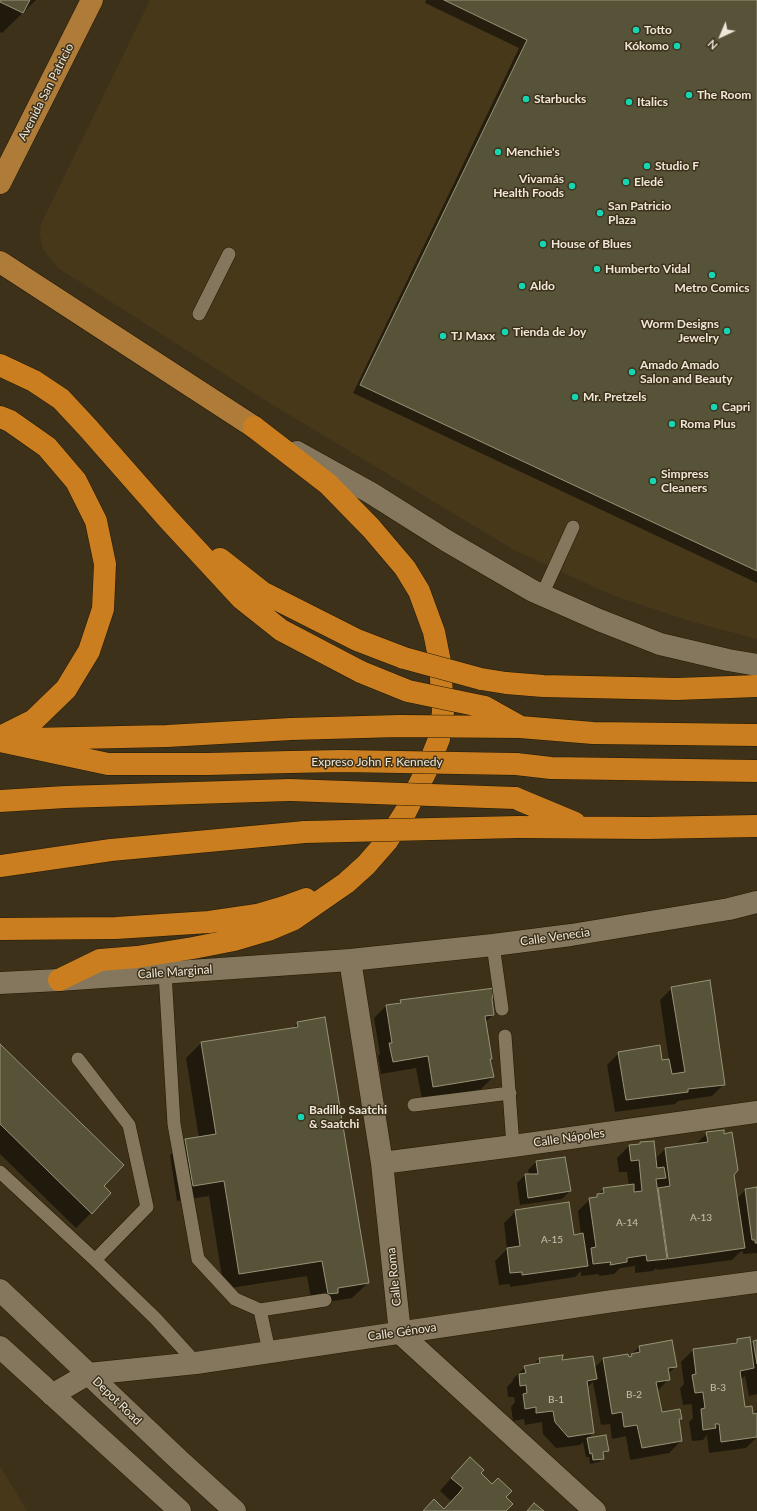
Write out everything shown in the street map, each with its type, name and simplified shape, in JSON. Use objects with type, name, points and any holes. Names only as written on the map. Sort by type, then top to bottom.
[{"type":"highway","points":[[0,365],[34,381],[61,399],[242,599],[276,626],[360,672],[408,691],[486,707],[520,726]]},
{"type":"highway","points":[[0,417],[10,421],[47,446],[76,481],[96,520],[105,564],[103,609],[90,651],[66,689],[34,720],[0,739]]},
{"type":"highway","points":[[59,980],[100,960],[137,957],[234,940],[268,930],[294,919],[346,883],[366,865],[387,841],[406,811],[427,769],[439,739],[443,712],[438,654],[434,632],[419,591],[405,568],[371,528],[328,484],[254,427]]},
{"type":"highway","points":[[168,519],[262,592],[357,640],[404,658],[481,679],[543,686],[677,689],[757,686]]},
{"type":"highway","points":[[0,739],[167,736],[291,729],[399,726],[520,726],[593,733],[757,735]]},
{"type":"highway","name":"Expreso John F. Kennedy","points":[[0,739],[108,764],[207,764],[341,761],[516,764],[551,768],[757,771]]},
{"type":"highway","points":[[0,801],[65,797],[290,790],[515,798],[585,827]]},
{"type":"highway","points":[[0,866],[111,850],[305,832],[518,827],[757,826]]},
{"type":"highway","points":[[0,929],[116,928],[209,922],[258,915],[284,907],[346,883]]},
{"type":"main road","name":"Avenida San Patricio","points":[[0,183],[92,0]]},
{"type":"main road","points":[[0,262],[254,427]]},
{"type":"street","points":[[254,427],[371,493],[447,541],[533,591],[599,620],[660,644],[728,660],[757,664]]},
{"type":"street","name":"Calle Venecia","points":[[350,960],[571,936],[757,902]]},
{"type":"street","name":"Calle Marginal","points":[[0,983],[350,960]]},
{"type":"street","name":"Calle Roma","points":[[350,960],[382,1162],[400,1333]]},
{"type":"street","name":"Calle Nápoles","points":[[382,1162],[513,1146],[757,1112]]},
{"type":"street","name":"Calle Génova","points":[[52,1395],[88,1374],[196,1363],[613,1301],[757,1282]]},
{"type":"street","name":"Depot Road","points":[[0,1290],[235,1511]]},
{"type":"street","points":[[400,1333],[595,1511]]},
{"type":"street","points":[[0,1347],[180,1511]]},
{"type":"lane","points":[[199,314],[229,254]]},
{"type":"lane","points":[[542,595],[572,527]]},
{"type":"lane","points":[[493,945],[502,1009]]},
{"type":"lane","points":[[165,973],[174,1124],[198,1259],[235,1299],[260,1310],[325,1300]]},
{"type":"lane","points":[[505,1036],[513,1146]]},
{"type":"lane","points":[[78,1059],[129,1125],[147,1207],[95,1260]]},
{"type":"lane","points":[[414,1105],[510,1093]]},
{"type":"lane","points":[[0,1172],[155,1318],[196,1363]]},
{"type":"lane","points":[[260,1310],[269,1351]]},
{"type":"shaded area","points":[[150,0],[757,0],[757,639],[693,622],[612,595],[516,551],[268,402],[58,268],[43,249],[40,235],[41,224]]},
{"type":"shaded area","points":[[0,1466],[27,1511],[0,1511]]},
{"type":"building","points":[[0,0],[30,0],[23,13],[0,2]]},
{"type":"building","name":"San Patricio Plaza","points":[[444,0],[757,0],[757,571],[360,385],[527,40]]},
{"type":"building","points":[[710,980],[725,1085],[688,1089],[688,1092],[626,1100],[618,1052],[660,1045],[662,1060],[669,1059],[672,1074],[685,1072],[671,987]]},
{"type":"building","points":[[495,988],[492,999],[494,1015],[485,1016],[492,1059],[490,1059],[494,1077],[433,1087],[428,1056],[393,1062],[389,1043],[392,1043],[386,1005],[401,1003],[400,1000]]},
{"type":"building","points":[[325,1017],[369,1283],[338,1288],[338,1293],[328,1294],[322,1261],[239,1274],[224,1181],[193,1186],[185,1139],[216,1134],[201,1042],[298,1027],[297,1022]]},
{"type":"building","points":[[0,1044],[124,1165],[104,1186],[111,1193],[92,1214],[0,1124]]},
{"type":"building","points":[[724,1130],[724,1134],[732,1132],[738,1170],[734,1175],[745,1248],[668,1259],[658,1188],[670,1186],[665,1148],[708,1142],[706,1132]]},
{"type":"building","points":[[654,1141],[657,1168],[664,1167],[666,1178],[656,1179],[667,1259],[647,1261],[646,1255],[627,1258],[627,1262],[610,1265],[611,1262],[593,1264],[591,1248],[596,1247],[589,1198],[597,1197],[597,1194],[604,1193],[603,1188],[634,1184],[634,1192],[642,1191],[639,1160],[631,1161],[629,1145],[640,1144],[640,1142]]},
{"type":"building","points":[[565,1157],[571,1191],[528,1198],[525,1174],[538,1174],[536,1161]]},
{"type":"building","points":[[757,1187],[757,1243],[755,1243],[755,1240],[752,1240],[745,1189]]},
{"type":"building","points":[[569,1202],[574,1235],[583,1233],[588,1266],[522,1275],[522,1272],[510,1273],[507,1248],[520,1246],[515,1210]]},
{"type":"building","points":[[750,1337],[754,1368],[740,1371],[745,1407],[752,1406],[753,1414],[757,1413],[757,1437],[721,1442],[719,1424],[715,1424],[716,1428],[703,1430],[701,1409],[705,1408],[703,1392],[695,1393],[692,1375],[696,1374],[693,1349],[737,1343],[737,1339]]},
{"type":"building","points":[[672,1340],[677,1367],[668,1368],[670,1380],[656,1382],[662,1412],[680,1409],[682,1419],[679,1419],[682,1441],[642,1448],[637,1425],[624,1427],[622,1412],[612,1414],[603,1358],[628,1354],[629,1357],[632,1356],[631,1354],[640,1352],[639,1346]]},
{"type":"building","points":[[757,1340],[757,1364],[753,1341]]},
{"type":"building","points":[[563,1355],[562,1360],[593,1356],[597,1379],[587,1381],[594,1433],[568,1437],[555,1422],[553,1411],[536,1413],[536,1407],[525,1409],[523,1394],[527,1393],[526,1385],[520,1386],[519,1374],[526,1373],[524,1366],[540,1363],[539,1358]]},
{"type":"building","points":[[606,1435],[609,1451],[603,1452],[604,1459],[593,1460],[592,1453],[590,1454],[587,1438]]},
{"type":"building","points":[[470,1457],[484,1470],[481,1473],[492,1484],[498,1478],[512,1491],[506,1497],[513,1504],[506,1511],[423,1511],[434,1499],[444,1509],[459,1493],[463,1488],[451,1478]]},
{"type":"building","points":[[534,1503],[544,1511],[527,1511]]},
{"type":"place","name":"Totto","points":[[636,30]]},
{"type":"place","name":"Kókomo","points":[[677,46]]},
{"type":"place","name":"The Room","points":[[689,95]]},
{"type":"place","name":"Starbucks","points":[[526,99]]},
{"type":"place","name":"Italics","points":[[629,102]]},
{"type":"place","name":"Menchie's","points":[[498,152]]},
{"type":"place","name":"Studio F","points":[[647,166]]},
{"type":"place","name":"Eledé","points":[[626,182]]},
{"type":"place","name":"Vivamás Health Foods","points":[[572,186]]},
{"type":"place","name":"San Patricio Plaza","points":[[600,213]]},
{"type":"place","name":"House of Blues","points":[[543,244]]},
{"type":"place","name":"Humberto Vidal","points":[[597,269]]},
{"type":"place","name":"Metro Comics","points":[[712,275]]},
{"type":"place","name":"Aldo","points":[[522,286]]},
{"type":"place","name":"Worm Designs Jewelry","points":[[727,331]]},
{"type":"place","name":"Tienda de Joy","points":[[505,332]]},
{"type":"place","name":"TJ Maxx","points":[[443,336]]},
{"type":"place","name":"Amado Amado Salon and Beauty","points":[[632,372]]},
{"type":"place","name":"Mr. Pretzels","points":[[575,397]]},
{"type":"place","name":"Capri","points":[[714,407]]},
{"type":"place","name":"Roma Plus","points":[[672,424]]},
{"type":"place","name":"Simpress Cleaners","points":[[653,481]]},
{"type":"place","name":"Badillo Saatchi & Saatchi","points":[[301,1117]]}]
